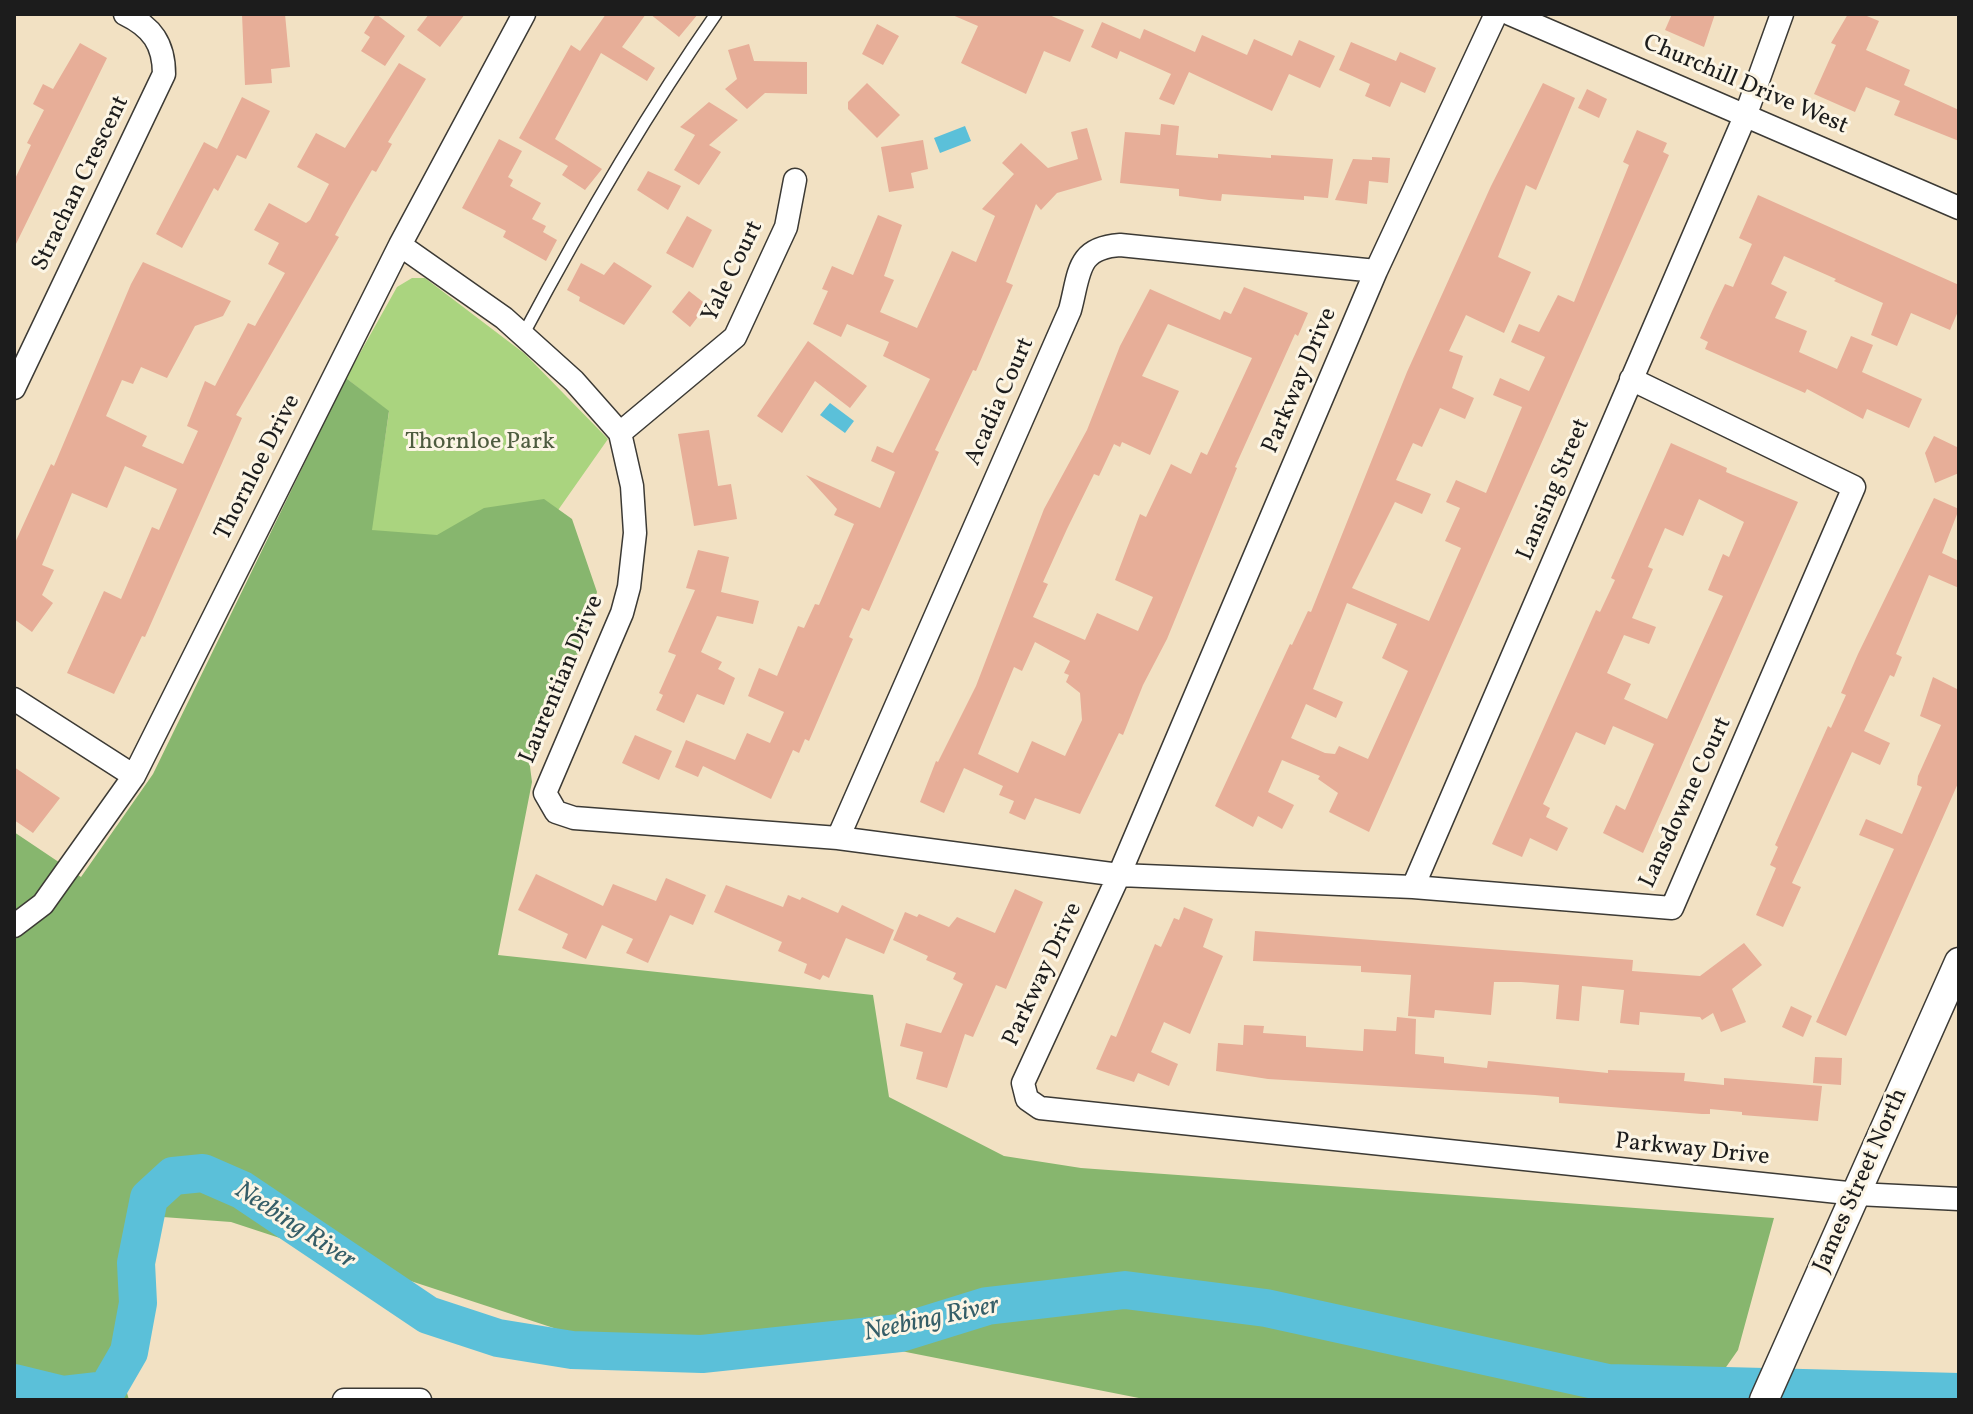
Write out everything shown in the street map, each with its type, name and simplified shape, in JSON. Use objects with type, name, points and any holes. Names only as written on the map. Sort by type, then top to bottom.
[{"type":"street","name":"Strachan Crescent","points":[[14,388],[164,74],[164,54],[158,38],[125,14]]},
{"type":"street","name":"Thornloe Drive","points":[[14,926],[43,904],[134,776],[400,245],[524,14]]},
{"type":"street","name":"Parkway Drive","points":[[1496,14],[1376,271],[1119,875],[1023,1083],[1027,1099],[1040,1108],[1857,1194],[1959,1199]]},
{"type":"street","name":"Churchill Drive West","points":[[1510,14],[1959,208]]},
{"type":"street","name":"Lansing Street","points":[[1413,887],[1746,114],[1782,14]]},
{"type":"street","name":"Yale Court","points":[[620,433],[735,337],[786,227],[795,180]]},
{"type":"street","points":[[400,245],[523,335],[574,381],[620,433]]},
{"type":"street","name":"Acadia Court","points":[[838,838],[1070,310],[1083,259],[1097,246],[1120,245],[1376,271]]},
{"type":"street","name":"Lansdowne Court","points":[[1119,875],[1413,887],[1672,908],[1854,487],[1631,379]]},
{"type":"street","name":"Laurentian Drive","points":[[620,433],[633,502],[635,533],[629,587],[622,613],[545,793],[548,805],[556,812],[574,818],[838,838],[1119,875]]},
{"type":"street","points":[[14,699],[134,776]]},
{"type":"street","name":"James Street North","points":[[1764,1400],[1959,962]]},
{"type":"street","points":[[344,1400],[420,1400]]},
{"type":"lane","points":[[523,335],[594,201],[658,96],[716,14]]},
{"type":"green space","name":"Thornloe Park","points":[[412,278],[425,278],[525,354],[608,439],[549,523],[451,556],[371,530],[389,412],[346,378],[397,287]]},
{"type":"green space","points":[[346,378],[389,411],[372,530],[437,535],[484,508],[544,499],[572,519],[597,592],[584,643],[562,681],[555,715],[529,759],[532,782],[498,955],[873,995],[889,1097],[1004,1156],[1081,1168],[1774,1218],[1738,1350],[1703,1400],[1149,1400],[830,1337],[572,1334],[231,1222],[149,1216],[127,1261],[130,1299],[113,1343],[129,1400],[14,1400],[14,832],[81,877],[153,774]]},
{"type":"water","points":[[965,126],[971,141],[940,153],[934,138]]},
{"type":"water","points":[[830,403],[854,421],[845,433],[820,415]]},
{"type":"building","points":[[242,14],[285,14],[290,67],[271,69],[272,83],[245,85]]},
{"type":"building","points":[[376,14],[405,36],[385,66],[361,51],[370,37],[364,33]]},
{"type":"building","points":[[429,14],[465,14],[440,47],[417,30]]},
{"type":"building","points":[[606,14],[646,14],[622,47],[655,68],[647,81],[601,53],[555,139],[602,169],[585,190],[562,175],[568,166],[519,138],[571,45],[580,51]]},
{"type":"building","points":[[650,14],[698,14],[679,37]]},
{"type":"building","points":[[950,14],[1047,14],[1084,30],[1070,62],[1044,51],[1026,94],[961,63],[978,26]]},
{"type":"building","points":[[1672,14],[1715,14],[1704,47],[1665,30]]},
{"type":"building","points":[[1848,14],[1862,14],[1879,21],[1866,50],[1910,70],[1904,85],[1959,110],[1959,141],[1894,115],[1900,101],[1866,87],[1855,112],[1814,94],[1836,45],[1831,43]]},
{"type":"building","points":[[1102,22],[1140,39],[1144,29],[1195,52],[1202,35],[1247,55],[1254,39],[1292,56],[1299,40],[1335,56],[1320,88],[1289,74],[1272,111],[1189,72],[1174,105],[1159,99],[1171,74],[1120,51],[1117,59],[1091,47]]},
{"type":"building","points":[[877,24],[899,36],[883,65],[862,54]]},
{"type":"building","points":[[1351,42],[1396,61],[1400,52],[1436,68],[1425,93],[1401,82],[1390,107],[1365,96],[1370,84],[1339,70]]},
{"type":"building","points":[[80,43],[107,58],[14,248],[14,181],[31,145],[27,143],[44,110],[33,104],[43,84],[53,89]]},
{"type":"building","points":[[749,44],[754,61],[807,62],[807,94],[765,93],[747,109],[725,89],[737,79],[728,50]]},
{"type":"building","points":[[399,63],[426,79],[388,142],[392,144],[376,172],[372,170],[351,206],[335,235],[339,237],[236,415],[242,418],[145,637],[142,636],[114,694],[67,673],[104,591],[121,599],[152,527],[159,530],[177,489],[125,466],[107,508],[72,493],[42,565],[54,570],[42,595],[53,603],[32,632],[14,619],[14,545],[51,464],[54,466],[131,284],[143,262],[231,301],[223,316],[195,326],[167,378],[141,367],[133,384],[122,380],[106,416],[147,436],[142,446],[183,464],[198,431],[187,426],[205,381],[215,386],[248,323],[255,326],[285,273],[268,264],[279,243],[254,230],[269,203],[306,223],[310,220],[329,184],[297,167],[316,133],[345,148]]},
{"type":"building","points":[[867,83],[900,115],[877,138],[848,109],[848,102]]},
{"type":"building","points":[[1543,83],[1575,98],[1536,190],[1526,185],[1498,257],[1531,272],[1504,333],[1466,315],[1449,351],[1463,356],[1452,388],[1474,398],[1465,419],[1440,408],[1422,447],[1413,443],[1396,480],[1431,494],[1422,514],[1395,502],[1352,588],[1429,621],[1461,548],[1445,541],[1460,508],[1446,502],[1456,480],[1486,493],[1522,407],[1493,395],[1500,378],[1529,391],[1545,357],[1511,342],[1519,324],[1539,332],[1558,295],[1574,302],[1629,165],[1623,162],[1637,130],[1667,143],[1663,152],[1669,155],[1369,832],[1329,812],[1338,793],[1318,779],[1320,776],[1282,760],[1268,792],[1294,805],[1282,829],[1258,816],[1253,827],[1215,806],[1290,644],[1308,611],[1311,612],[1407,372],[1491,186]],"holes":[[[1347,603],[1397,624],[1382,658],[1408,671],[1368,759],[1339,746],[1335,754],[1325,753],[1291,738],[1306,704],[1336,718],[1343,702],[1313,689]]]},
{"type":"building","points":[[1587,89],[1607,99],[1599,118],[1578,108]]},
{"type":"building","points":[[242,97],[270,111],[246,159],[237,155],[218,191],[214,188],[182,248],[156,234],[204,142],[217,149]]},
{"type":"building","points":[[709,102],[738,120],[709,145],[721,152],[699,185],[674,170],[695,135],[680,127]]},
{"type":"building","points":[[1161,124],[1179,126],[1176,155],[1271,158],[1271,155],[1333,159],[1328,198],[1304,196],[1304,200],[1222,194],[1221,201],[1179,196],[1179,189],[1120,183],[1125,132],[1160,135]]},
{"type":"building","points":[[1087,128],[1102,180],[1057,193],[1041,210],[1036,204],[1006,282],[1013,285],[976,371],[973,370],[935,450],[939,452],[869,611],[862,608],[849,637],[853,639],[809,741],[805,739],[799,753],[793,750],[771,799],[703,766],[698,777],[675,767],[686,740],[735,760],[747,733],[770,743],[784,712],[748,696],[759,668],[777,676],[798,626],[804,628],[815,604],[819,605],[854,524],[834,515],[837,509],[806,475],[880,508],[895,472],[871,461],[877,446],[893,453],[930,379],[883,356],[889,342],[847,324],[841,337],[813,324],[828,291],[822,289],[832,266],[853,275],[878,215],[902,225],[884,276],[894,280],[880,312],[917,328],[952,251],[976,262],[995,216],[982,209],[1014,174],[1002,163],[1021,143],[1048,168],[1078,159],[1071,132]]},
{"type":"building","points":[[499,139],[522,151],[508,177],[513,180],[510,186],[541,203],[532,219],[546,226],[543,232],[557,240],[546,261],[503,237],[506,231],[462,208]]},
{"type":"building","points":[[923,140],[928,169],[911,173],[914,188],[889,192],[881,147]]},
{"type":"building","points":[[1372,157],[1390,158],[1388,183],[1369,181],[1367,204],[1335,200],[1353,159],[1372,160]]},
{"type":"building","points":[[648,171],[681,186],[668,210],[637,190]]},
{"type":"building","points":[[1758,195],[1959,285],[1959,309],[1950,330],[1911,313],[1897,346],[1871,335],[1883,303],[1834,281],[1836,279],[1784,256],[1771,284],[1787,292],[1775,318],[1807,331],[1799,352],[1837,369],[1851,336],[1873,345],[1862,372],[1922,399],[1909,428],[1867,409],[1863,419],[1807,389],[1805,393],[1705,349],[1708,342],[1700,338],[1725,284],[1733,287],[1752,244],[1739,238]]},
{"type":"building","points":[[687,216],[712,230],[693,268],[666,253]]},
{"type":"building","points":[[614,262],[652,286],[624,325],[579,301],[580,297],[567,290],[581,263],[604,275]]},
{"type":"building","points":[[1244,287],[1308,313],[1298,336],[1295,334],[1235,467],[1167,639],[1143,685],[1123,735],[1119,733],[1080,814],[1035,798],[1025,820],[1009,813],[1014,801],[999,795],[1003,786],[964,768],[944,813],[920,802],[936,761],[976,686],[1044,509],[1087,430],[1120,346],[1150,289],[1220,320],[1224,311],[1231,314]],"holes":[[[1168,324],[1252,358],[1207,455],[1201,452],[1191,474],[1171,464],[1146,517],[1140,514],[1115,580],[1153,597],[1138,631],[1097,613],[1085,640],[1033,617],[1048,584],[1043,582],[1067,529],[1094,474],[1099,476],[1114,444],[1120,447],[1122,442],[1150,455],[1179,391],[1142,376]],[[1035,642],[1070,661],[1064,673],[1069,675],[1066,682],[1080,693],[1082,720],[1065,756],[1032,741],[1018,773],[978,754],[1014,667],[1022,671]]]},
{"type":"building","points":[[689,291],[707,305],[690,327],[672,312]]},
{"type":"building","points":[[808,341],[867,386],[850,408],[815,381],[782,433],[757,416]]},
{"type":"building","points":[[709,430],[718,486],[731,484],[737,519],[694,526],[678,434]]},
{"type":"building","points":[[1934,436],[1959,448],[1959,473],[1935,483],[1925,453]]},
{"type":"building","points":[[1671,443],[1727,468],[1726,472],[1798,502],[1643,853],[1603,833],[1616,805],[1625,810],[1654,744],[1613,726],[1605,745],[1576,732],[1543,804],[1550,808],[1546,817],[1568,828],[1557,851],[1530,838],[1522,857],[1492,844],[1596,610],[1600,612],[1615,580],[1611,578]],"holes":[[[1699,499],[1744,522],[1729,557],[1723,554],[1708,590],[1723,596],[1667,719],[1624,699],[1631,684],[1607,673],[1624,635],[1649,644],[1656,627],[1632,618],[1653,569],[1648,567],[1665,528],[1683,536]]]},
{"type":"building","points":[[1934,498],[1959,509],[1942,553],[1959,561],[1959,588],[1929,575],[1896,654],[1902,657],[1894,677],[1890,675],[1864,731],[1890,743],[1880,765],[1852,752],[1792,883],[1801,887],[1783,927],[1756,915],[1776,868],[1770,865],[1778,847],[1775,845],[1828,726],[1831,728],[1846,695],[1841,693],[1858,654]]},
{"type":"building","points":[[698,550],[729,557],[721,592],[759,601],[753,624],[717,616],[701,652],[722,662],[718,669],[735,678],[724,705],[697,694],[684,723],[656,710],[663,695],[659,693],[676,655],[668,652],[695,590],[686,588]]},
{"type":"building","points":[[1933,677],[1957,689],[1959,685],[1959,781],[1846,1036],[1816,1022],[1894,849],[1859,835],[1866,819],[1902,834],[1922,787],[1917,785],[1918,776],[1941,725],[1920,716]]},
{"type":"building","points":[[635,735],[672,751],[659,780],[622,763]]},
{"type":"building","points":[[14,767],[60,798],[33,833],[14,820]]},
{"type":"building","points":[[536,874],[603,906],[613,884],[656,901],[666,878],[706,895],[693,925],[670,915],[648,963],[626,953],[633,939],[602,925],[586,959],[562,948],[568,934],[518,910]]},
{"type":"building","points":[[726,885],[783,907],[788,895],[800,900],[802,897],[838,913],[842,905],[894,930],[884,954],[846,938],[829,978],[823,975],[820,980],[804,973],[807,964],[778,951],[782,942],[714,912]]},
{"type":"building","points":[[1015,889],[1043,902],[1006,989],[996,985],[973,1037],[965,1034],[947,1088],[916,1079],[923,1052],[900,1046],[906,1023],[941,1033],[963,984],[953,979],[956,973],[926,960],[928,956],[893,940],[905,912],[917,917],[919,914],[949,927],[957,917],[995,933]]},
{"type":"building","points":[[1184,907],[1213,919],[1203,947],[1223,956],[1190,1034],[1164,1022],[1151,1052],[1178,1064],[1169,1086],[1138,1073],[1134,1082],[1096,1069],[1111,1035],[1116,1037],[1155,944],[1161,947],[1174,918],[1179,920]]},
{"type":"building","points":[[1255,931],[1633,960],[1632,971],[1700,976],[1744,943],[1762,965],[1732,989],[1746,1022],[1721,1032],[1713,1013],[1702,1020],[1700,1017],[1640,1012],[1639,1025],[1620,1023],[1624,990],[1582,986],[1579,1021],[1556,1019],[1559,985],[1521,982],[1494,982],[1491,1015],[1435,1010],[1434,1018],[1408,1016],[1411,975],[1361,972],[1361,966],[1253,961]]},
{"type":"building","points":[[1791,1006],[1812,1016],[1803,1037],[1782,1027]]},
{"type":"building","points":[[1397,1017],[1416,1019],[1415,1054],[1444,1057],[1444,1063],[1487,1068],[1488,1061],[1608,1073],[1608,1070],[1685,1073],[1684,1081],[1724,1085],[1724,1078],[1822,1086],[1818,1121],[1742,1115],[1742,1112],[1710,1109],[1710,1114],[1702,1114],[1559,1103],[1559,1097],[1535,1095],[1268,1079],[1216,1071],[1218,1043],[1243,1045],[1244,1025],[1264,1026],[1263,1033],[1306,1036],[1306,1047],[1363,1051],[1364,1029],[1396,1031]]},
{"type":"building","points":[[1815,1057],[1842,1058],[1841,1085],[1813,1083]]},
{"type":"waterway","name":"Neebing River","points":[[14,1383],[63,1395],[107,1390],[129,1352],[138,1303],[136,1263],[149,1198],[173,1176],[203,1173],[242,1190],[428,1315],[498,1338],[572,1350],[702,1354],[900,1333],[987,1306],[1125,1290],[1266,1308],[1608,1383],[1959,1392]]}]
